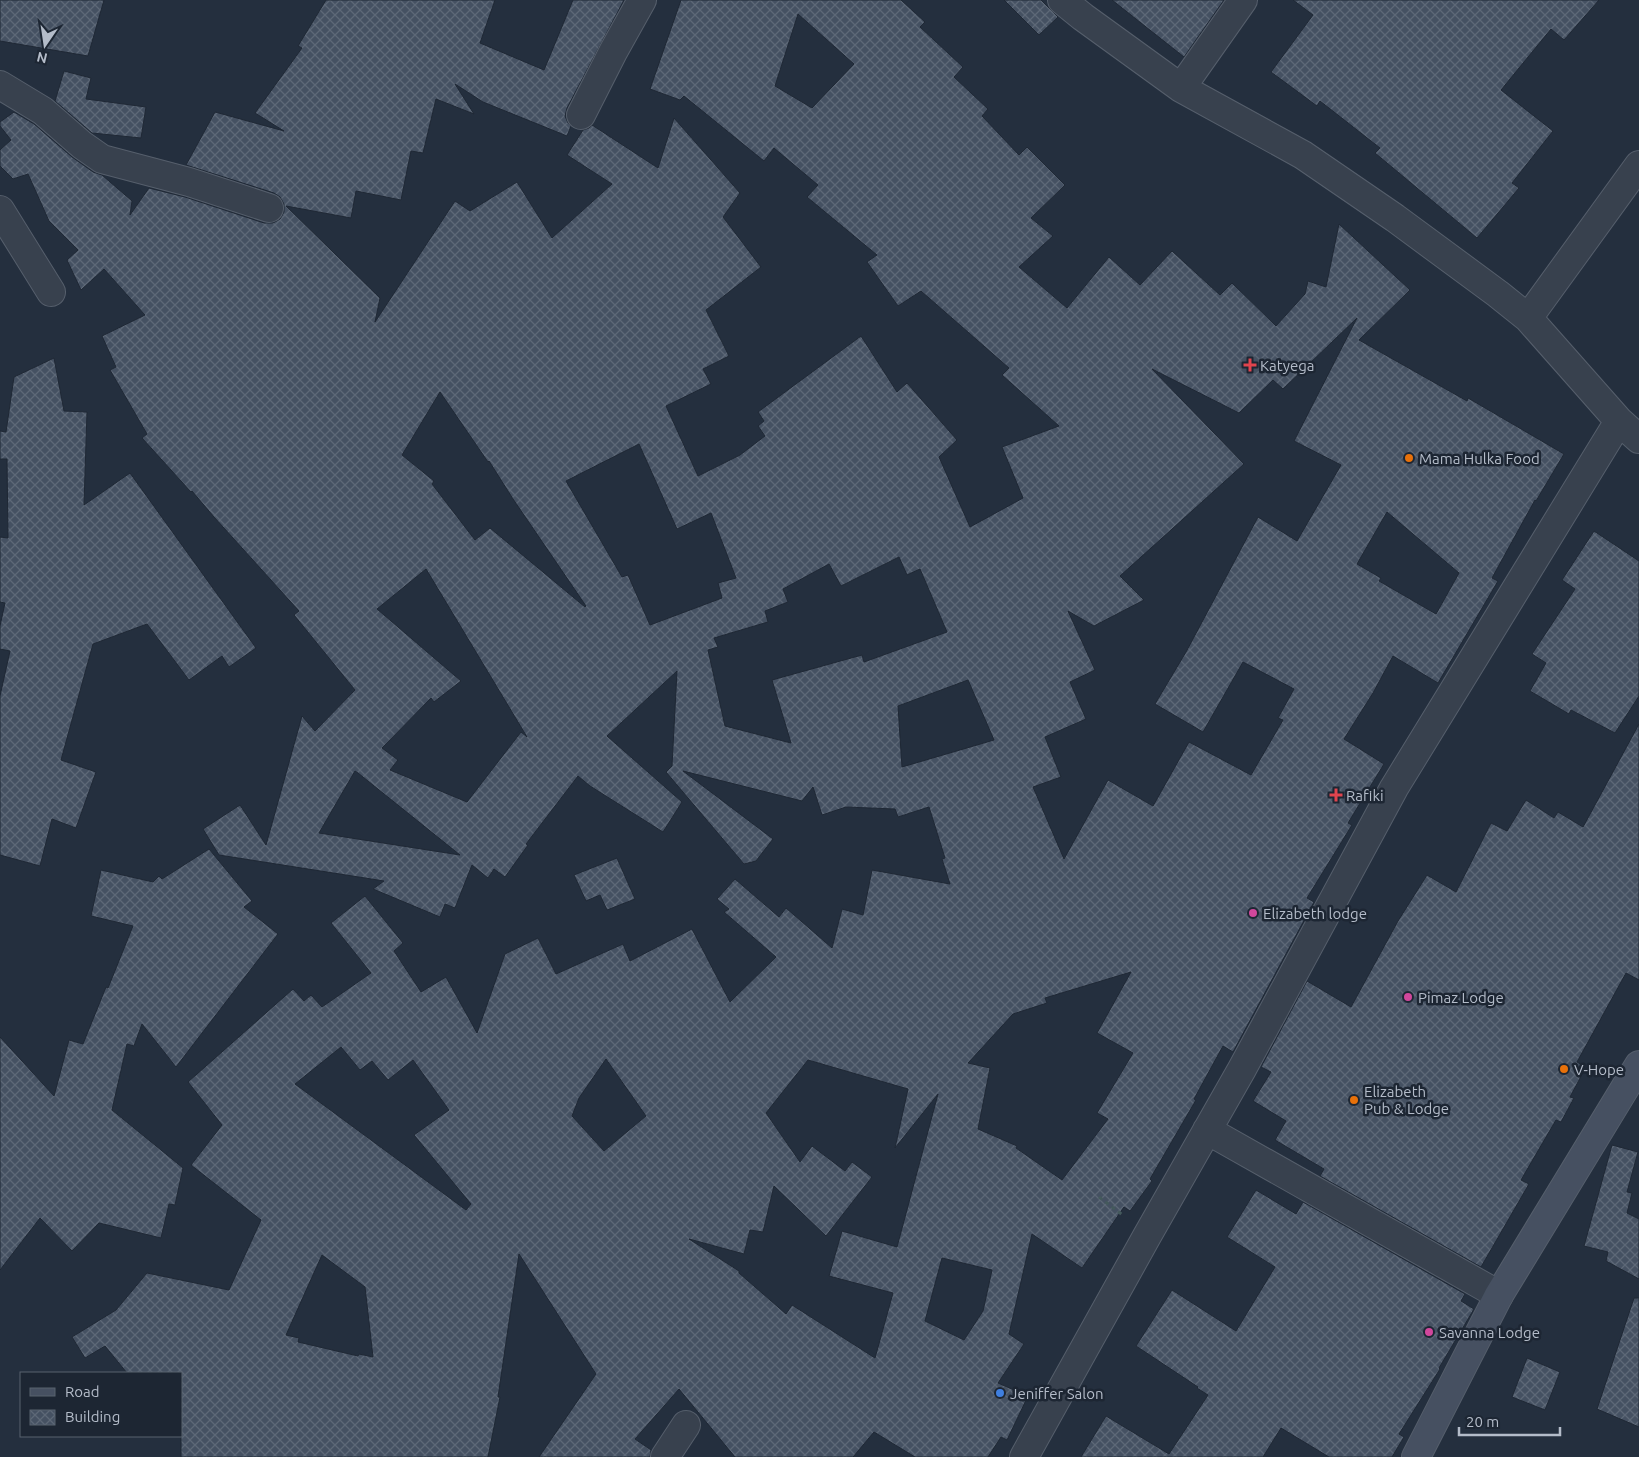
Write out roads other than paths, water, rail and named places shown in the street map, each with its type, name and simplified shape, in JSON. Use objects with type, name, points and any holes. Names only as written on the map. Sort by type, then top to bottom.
[{"type":"street","points":[[581,115],[642,0]]},
{"type":"street","points":[[1024,1457],[1242,1068],[1394,788],[1629,430],[1528,318],[1395,218],[1302,155],[1181,88],[1083,18],[1062,0]]},
{"type":"street","points":[[1181,88],[1243,0]]},
{"type":"street","points":[[0,86],[42,111],[82,146],[102,159],[189,182],[268,208]]},
{"type":"street","points":[[1528,318],[1639,165]]},
{"type":"street","points":[[0,210],[51,292]]},
{"type":"street","points":[[1416,1457],[1499,1295],[1639,1065]]},
{"type":"street","points":[[1207,1130],[1499,1295]]},
{"type":"street","points":[[665,1457],[686,1425]]},
{"type":"place","name":"Katyega","points":[[1250,365]]},
{"type":"place","name":"Mama Hulka Food","points":[[1409,458]]},
{"type":"place","name":"Rafiki","points":[[1336,795]]},
{"type":"place","name":"Elizabeth lodge","points":[[1253,913]]},
{"type":"place","name":"Pimaz Lodge","points":[[1408,997]]},
{"type":"place","name":"V-Hope","points":[[1564,1069]]},
{"type":"place","name":"Elizabeth Pub & Lodge","points":[[1354,1100]]},
{"type":"place","name":"Savanna Lodge","points":[[1429,1332]]},
{"type":"place","name":"Jeniffer Salon","points":[[1000,1393]]}]
